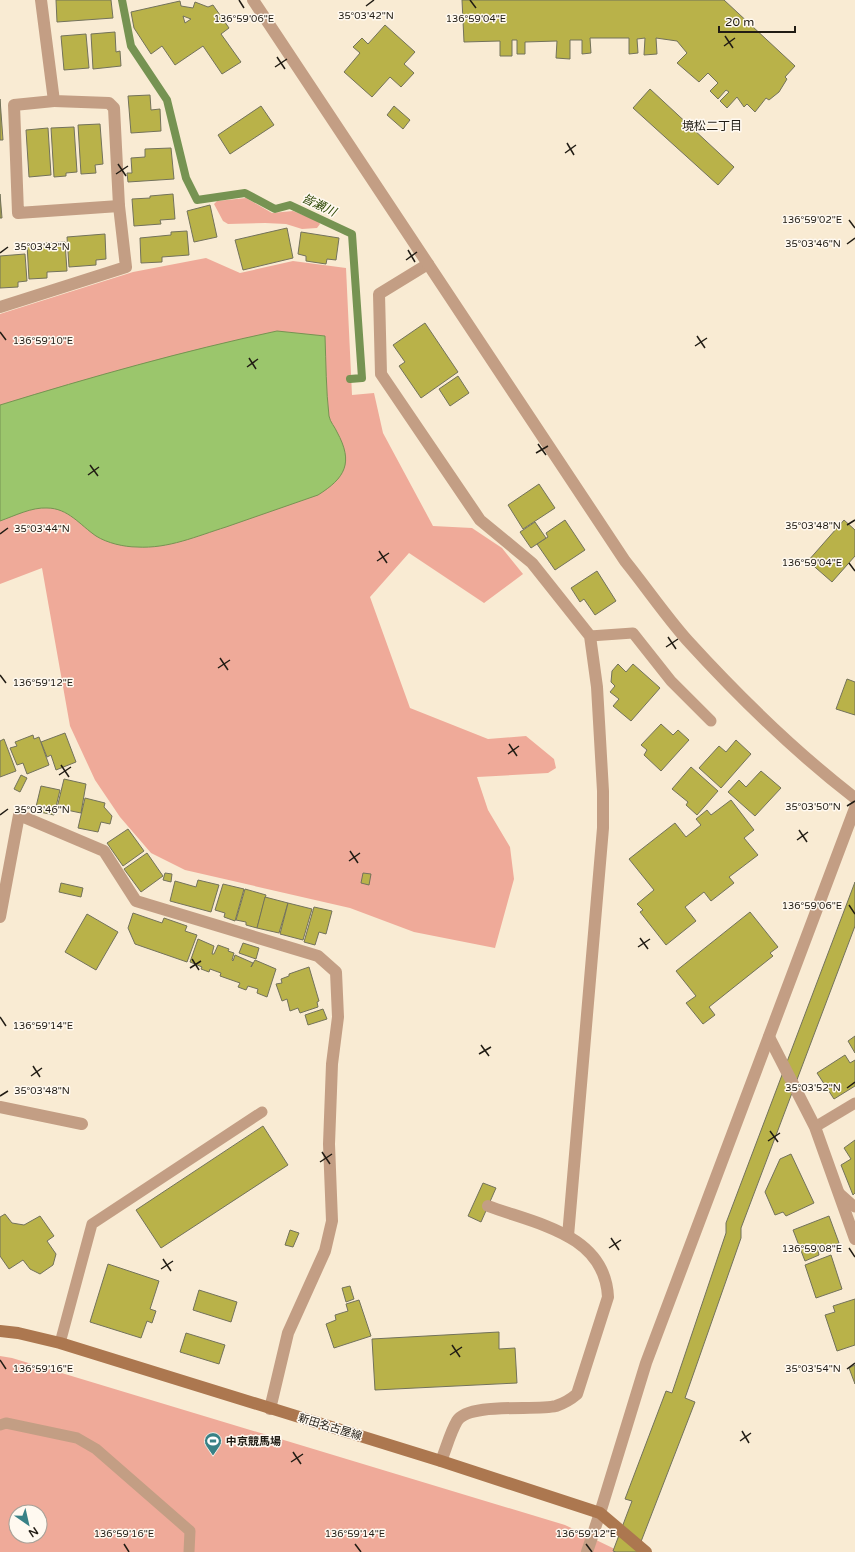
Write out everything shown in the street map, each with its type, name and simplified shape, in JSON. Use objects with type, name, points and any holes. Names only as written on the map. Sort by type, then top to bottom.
[{"type":"main road","name":"新田名古屋線","points":[[0,1331],[18,1333],[60,1343],[441,1461],[600,1513],[646,1552]]},
{"type":"street","points":[[41,0],[54,101]]},
{"type":"street","points":[[253,0],[625,561],[687,639],[758,715],[855,798]]},
{"type":"street","points":[[0,306],[126,267],[119,206],[114,108],[110,103],[54,101],[14,105],[18,214],[119,206]]},
{"type":"street","points":[[428,264],[379,294],[381,374],[480,520],[532,563],[590,636],[597,687],[604,828],[568,1236]]},
{"type":"street","points":[[587,1552],[646,1363],[855,808]]},
{"type":"street","points":[[0,916],[19,815],[104,851],[136,901],[318,956],[336,972],[338,1017],[332,1064],[329,1144],[332,1221],[325,1251],[288,1333],[270,1409]]},
{"type":"street","points":[[769,1037],[815,1127],[855,1239]]},
{"type":"street","points":[[0,1107],[82,1124]]},
{"type":"street","points":[[441,1461],[458,1420],[471,1412],[488,1409],[554,1406],[567,1402],[577,1394],[608,1297],[607,1284],[603,1271],[590,1252],[568,1236],[488,1206]]},
{"type":"lane","points":[[590,636],[633,633],[671,681],[711,721]]},
{"type":"lane","points":[[815,1127],[855,1102]]},
{"type":"lane","points":[[60,1343],[92,1224],[262,1112]]},
{"type":"lane","points":[[839,1193],[855,1207]]},
{"type":"lane","points":[[0,1425],[6,1423],[77,1438],[96,1449],[190,1531],[189,1552]]},
{"type":"shaded area","points":[[246,198],[272,213],[293,211],[318,221],[320,224],[317,228],[302,229],[286,224],[228,224],[223,221],[214,204],[217,201]]},
{"type":"shaded area","points":[[206,258],[240,273],[293,261],[346,268],[352,395],[374,393],[383,433],[433,526],[472,528],[502,548],[523,574],[484,603],[409,553],[370,597],[410,708],[488,739],[526,736],[554,759],[556,768],[548,773],[477,777],[488,810],[510,847],[514,879],[495,948],[414,932],[350,908],[185,870],[151,853],[120,817],[95,780],[70,726],[42,568],[0,584],[0,314],[133,272]]},
{"type":"shaded area","points":[[277,331],[325,336],[329,416],[342,443],[346,461],[340,476],[327,489],[318,495],[226,527],[182,541],[160,546],[132,547],[110,543],[96,536],[68,514],[54,509],[35,509],[0,521],[0,405],[137,365]]},
{"type":"shaded area","name":"中京競馬場","points":[[0,1356],[12,1358],[565,1525],[621,1552],[0,1552]]},
{"type":"building","points":[[56,0],[111,0],[113,18],[57,22]]},
{"type":"building","points":[[462,0],[724,0],[795,66],[785,77],[787,79],[779,92],[769,100],[766,98],[755,112],[747,104],[744,107],[737,97],[727,108],[720,101],[729,92],[726,90],[718,99],[710,91],[718,83],[708,73],[699,82],[677,63],[687,53],[677,41],[656,38],[657,54],[644,55],[645,38],[637,39],[638,53],[629,54],[629,38],[590,38],[591,53],[582,54],[582,40],[570,40],[570,59],[556,58],[557,41],[525,42],[525,54],[517,54],[517,40],[512,40],[512,56],[500,56],[500,41],[464,42]]},
{"type":"building","points":[[180,1],[181,6],[193,8],[195,2],[208,7],[213,5],[229,28],[221,34],[241,62],[222,74],[203,46],[175,65],[162,46],[151,54],[134,28],[131,12]],"holes":[[[183,16],[191,19],[185,23]]]},
{"type":"building","points":[[385,25],[415,52],[404,64],[414,73],[401,87],[390,77],[372,97],[344,72],[360,53],[353,47],[362,38],[368,44]]},
{"type":"building","points":[[115,32],[116,52],[120,51],[121,66],[93,69],[91,34]]},
{"type":"building","points":[[86,34],[89,68],[64,70],[61,36]]},
{"type":"building","points":[[650,89],[734,167],[718,185],[633,108]]},
{"type":"building","points":[[150,95],[151,110],[160,109],[161,131],[131,133],[128,96]]},
{"type":"building","points":[[0,99],[3,140],[0,140]]},
{"type":"building","points":[[261,106],[274,125],[230,154],[218,135]]},
{"type":"building","points":[[394,106],[410,120],[403,129],[387,115]]},
{"type":"building","points":[[100,124],[103,164],[95,165],[96,173],[81,174],[78,125]]},
{"type":"building","points":[[74,127],[77,172],[66,173],[66,176],[54,177],[51,128]]},
{"type":"building","points":[[48,128],[51,175],[29,177],[26,130]]},
{"type":"building","points":[[171,148],[174,179],[128,182],[127,173],[132,173],[131,158],[145,157],[145,149]]},
{"type":"building","points":[[0,194],[2,218],[0,218]]},
{"type":"building","points":[[173,194],[175,219],[160,220],[161,224],[134,226],[132,199]]},
{"type":"building","points":[[210,205],[217,237],[194,242],[187,211]]},
{"type":"building","points":[[287,228],[293,258],[243,270],[235,240]]},
{"type":"building","points":[[187,231],[189,255],[162,257],[162,262],[141,263],[140,238],[171,235],[171,232]]},
{"type":"building","points":[[301,232],[339,238],[336,260],[327,259],[326,264],[306,261],[306,256],[298,254]]},
{"type":"building","points":[[105,234],[106,259],[96,260],[96,265],[69,267],[67,237]]},
{"type":"building","points":[[65,242],[67,271],[47,272],[47,278],[29,279],[27,244]]},
{"type":"building","points":[[25,254],[27,281],[18,282],[18,287],[0,288],[0,256]]},
{"type":"building","points":[[425,323],[458,372],[421,398],[399,366],[405,362],[393,345]]},
{"type":"building","points":[[458,376],[469,393],[450,406],[439,389]]},
{"type":"building","points":[[539,484],[555,508],[523,529],[508,505]]},
{"type":"building","points":[[565,520],[585,550],[555,570],[537,544],[548,537],[546,533]]},
{"type":"building","points":[[844,520],[855,530],[855,556],[832,582],[808,561]]},
{"type":"building","points":[[535,522],[546,538],[531,548],[520,532]]},
{"type":"building","points":[[597,571],[616,601],[595,615],[584,599],[580,602],[571,588]]},
{"type":"building","points":[[618,664],[626,672],[633,664],[660,688],[631,721],[613,706],[619,699],[610,692],[615,686],[611,682],[612,671]]},
{"type":"building","points":[[847,679],[855,682],[855,715],[836,709]]},
{"type":"building","points":[[661,724],[673,735],[678,730],[689,740],[661,771],[644,755],[647,750],[641,745]]},
{"type":"building","points":[[65,733],[76,762],[56,770],[51,755],[47,757],[41,742]]},
{"type":"building","points":[[33,735],[34,739],[39,737],[49,765],[27,774],[23,763],[17,765],[10,748],[17,746],[15,742]]},
{"type":"building","points":[[4,739],[16,771],[0,777],[0,741]]},
{"type":"building","points":[[736,740],[751,754],[721,788],[699,768],[719,746],[726,752]]},
{"type":"building","points":[[691,767],[718,791],[697,815],[686,805],[688,802],[672,789]]},
{"type":"building","points":[[761,771],[781,788],[755,816],[728,792],[739,780],[746,787]]},
{"type":"building","points":[[21,775],[27,778],[20,792],[14,789]]},
{"type":"building","points":[[64,779],[86,784],[81,813],[57,808]]},
{"type":"building","points":[[41,786],[60,790],[54,815],[35,811]]},
{"type":"building","points":[[85,798],[105,803],[104,807],[112,816],[110,824],[101,822],[98,832],[78,828]]},
{"type":"building","points":[[731,800],[754,830],[744,838],[758,855],[729,877],[734,883],[711,901],[704,892],[685,907],[696,921],[666,945],[640,912],[643,910],[637,904],[654,890],[629,859],[675,823],[686,837],[701,825],[696,819],[707,810],[711,815]]},
{"type":"building","points":[[128,829],[144,851],[123,866],[107,843]]},
{"type":"building","points":[[147,853],[163,876],[141,892],[124,869]]},
{"type":"building","points":[[165,873],[172,874],[171,882],[163,880]]},
{"type":"building","points":[[363,873],[371,874],[369,885],[361,883]]},
{"type":"building","points":[[198,880],[219,885],[211,912],[170,901],[175,881],[196,887]]},
{"type":"building","points":[[855,882],[855,926],[741,1228],[741,1238],[685,1398],[695,1402],[637,1552],[613,1551],[632,1501],[625,1499],[666,1391],[672,1393],[726,1233],[726,1223]]},
{"type":"building","points":[[61,883],[83,888],[81,897],[59,892]]},
{"type":"building","points":[[223,884],[244,889],[235,921],[224,917],[225,913],[215,910]]},
{"type":"building","points":[[245,889],[266,895],[257,928],[246,925],[246,922],[236,920]]},
{"type":"building","points":[[265,897],[288,903],[279,933],[257,928]]},
{"type":"building","points":[[288,903],[312,909],[303,940],[280,934]]},
{"type":"building","points":[[314,907],[332,911],[326,934],[319,932],[315,945],[304,942]]},
{"type":"building","points":[[750,912],[778,947],[770,953],[773,956],[709,1007],[715,1015],[703,1024],[686,1003],[696,996],[676,971]]},
{"type":"building","points":[[133,913],[162,923],[164,918],[187,926],[185,931],[197,935],[187,962],[135,944],[128,928]]},
{"type":"building","points":[[87,914],[118,932],[96,970],[65,952]]},
{"type":"building","points":[[198,939],[214,946],[212,954],[214,954],[218,945],[229,949],[228,951],[234,953],[233,961],[235,955],[253,963],[251,967],[255,960],[276,969],[267,997],[257,993],[258,989],[248,986],[246,990],[238,987],[240,983],[220,976],[221,973],[210,969],[209,972],[190,962]]},
{"type":"building","points":[[243,943],[259,948],[256,959],[239,953]]},
{"type":"building","points":[[309,967],[319,1001],[317,1002],[318,1007],[300,1013],[298,1008],[290,1011],[287,999],[282,1001],[276,984],[282,983],[281,979],[289,976],[289,974]]},
{"type":"building","points":[[323,1009],[327,1019],[308,1025],[305,1015]]},
{"type":"building","points":[[855,1036],[855,1053],[848,1041]]},
{"type":"building","points":[[845,1055],[850,1063],[855,1060],[855,1086],[834,1099],[817,1073]]},
{"type":"building","points":[[263,1126],[288,1165],[161,1248],[136,1210]]},
{"type":"building","points":[[855,1140],[855,1193],[853,1195],[841,1165],[851,1159],[844,1148]]},
{"type":"building","points":[[791,1154],[814,1203],[786,1216],[783,1212],[775,1215],[765,1192],[780,1159]]},
{"type":"building","points":[[483,1183],[496,1188],[481,1222],[468,1216]]},
{"type":"building","points":[[5,1214],[12,1223],[24,1225],[40,1216],[54,1236],[47,1241],[56,1254],[53,1265],[40,1274],[30,1269],[23,1260],[9,1269],[0,1256],[0,1217]]},
{"type":"building","points":[[829,1216],[839,1243],[818,1251],[819,1255],[805,1261],[793,1230]]},
{"type":"building","points":[[290,1230],[299,1233],[293,1247],[285,1245]]},
{"type":"building","points":[[831,1255],[842,1289],[816,1298],[805,1265]]},
{"type":"building","points":[[108,1264],[159,1281],[150,1309],[156,1311],[152,1323],[147,1321],[141,1338],[90,1322]]},
{"type":"building","points":[[350,1286],[354,1299],[346,1302],[342,1288]]},
{"type":"building","points":[[199,1290],[237,1302],[231,1322],[193,1310]]},
{"type":"building","points":[[855,1299],[855,1345],[837,1351],[825,1315],[835,1312],[833,1306]]},
{"type":"building","points":[[359,1300],[371,1336],[334,1348],[326,1324],[336,1320],[335,1315],[348,1311],[346,1304]]},
{"type":"building","points":[[499,1332],[499,1349],[515,1348],[517,1383],[375,1390],[372,1339]]},
{"type":"building","points":[[186,1333],[225,1345],[219,1364],[180,1352]]},
{"type":"building","points":[[855,1365],[855,1384],[849,1368]]},
{"type":"waterway","name":"皆瀬川","points":[[122,0],[131,46],[167,100],[186,178],[197,200],[245,193],[275,209],[290,205],[352,234],[362,378],[350,379]]},
{"type":"place","name":"中京競馬場","points":[[213,1456]]},
{"type":"district","name":"境松二丁目","points":[[712,126]]}]
